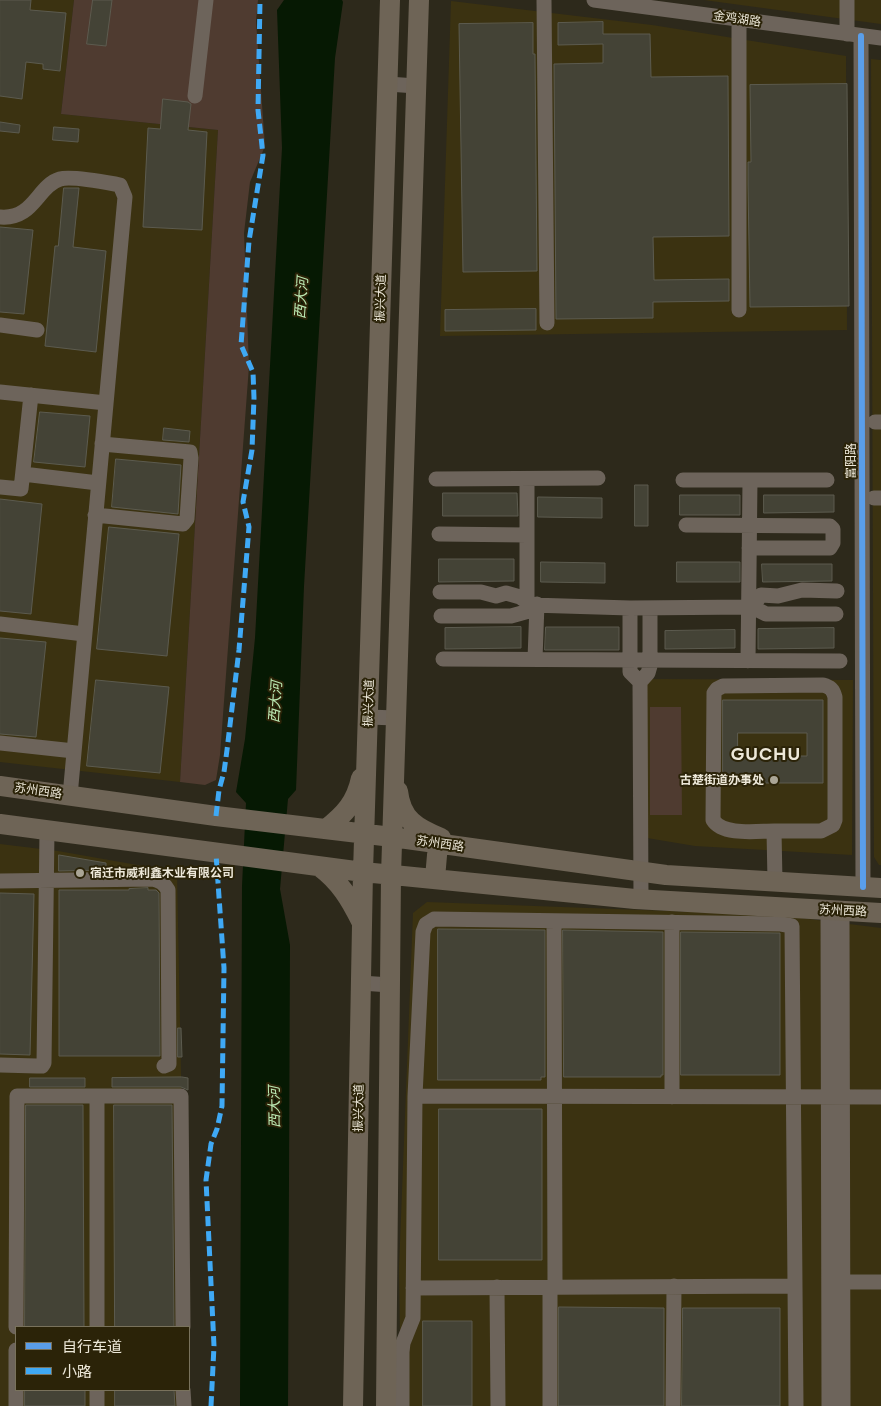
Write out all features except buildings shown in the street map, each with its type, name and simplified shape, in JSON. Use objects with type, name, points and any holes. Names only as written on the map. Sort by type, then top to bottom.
[{"type":"main road","name":"振兴大道","points":[[353,1406],[363,872],[390,0]]},
{"type":"main road","points":[[386,1406],[390,916],[419,0]]},
{"type":"main road","points":[[320,828],[340,818],[358,793],[367,752]]},
{"type":"main road","points":[[394,766],[399,803],[410,821],[422,831],[463,847]]},
{"type":"main road","name":"苏州西路","points":[[0,786],[666,875],[872,887]]},
{"type":"main road","name":"苏州西路","points":[[0,824],[220,855],[391,875],[641,899],[881,913]]},
{"type":"main road","points":[[390,916],[399,898],[407,889],[431,878],[438,844]]},
{"type":"main road","points":[[313,867],[332,877],[342,888],[362,924]]},
{"type":"street","points":[[195,96],[206,0]]},
{"type":"street","points":[[544,0],[546,323]]},
{"type":"street","name":"金鸡湖路","points":[[594,0],[881,38]]},
{"type":"street","name":"富阳路","points":[[847,0],[854,35],[872,887]]},
{"type":"street","points":[[738,19],[739,310]]},
{"type":"street","points":[[388,84],[416,86]]},
{"type":"street","points":[[0,217],[13,217],[23,212],[52,184],[61,179],[108,182],[120,186],[124,197],[70,796]]},
{"type":"street","points":[[0,326],[37,330]]},
{"type":"street","points":[[0,392],[106,403]]},
{"type":"street","points":[[0,487],[21,489],[31,395]]},
{"type":"street","points":[[95,514],[183,524],[186,519],[190,452],[102,444]]},
{"type":"street","points":[[23,474],[98,483]]},
{"type":"street","points":[[436,479],[598,478]]},
{"type":"street","points":[[527,479],[527,535],[535,659]]},
{"type":"street","points":[[683,480],[827,480]]},
{"type":"street","points":[[748,661],[750,480]]},
{"type":"street","points":[[686,525],[830,526],[833,529],[834,537],[830,548],[750,548]]},
{"type":"street","points":[[439,534],[527,535]]},
{"type":"street","points":[[750,607],[761,595],[778,596],[802,590],[838,591]]},
{"type":"street","points":[[440,592],[481,592],[496,596],[506,593],[520,597],[532,604],[630,608],[750,607],[766,614],[836,614]]},
{"type":"street","points":[[442,616],[511,616],[529,611],[532,604]]},
{"type":"street","points":[[630,608],[630,672],[640,682]]},
{"type":"street","points":[[641,899],[640,682],[648,673],[650,660],[650,608]]},
{"type":"street","points":[[0,624],[84,634]]},
{"type":"street","points":[[443,660],[840,661]]},
{"type":"street","points":[[823,685],[830,687],[835,697],[835,820],[833,825],[821,831],[774,831],[728,831],[716,825],[713,820],[714,693],[723,686],[823,685]]},
{"type":"street","points":[[368,717],[396,718]]},
{"type":"street","points":[[0,743],[74,751]]},
{"type":"street","points":[[0,1065],[42,1066],[44,1062],[48,831]]},
{"type":"street","points":[[774,831],[775,881]]},
{"type":"street","points":[[0,881],[153,879],[160,880],[165,885],[168,890],[168,1064],[164,1066]]},
{"type":"street","points":[[830,1406],[836,1282],[835,911]]},
{"type":"street","points":[[402,1406],[402,1352],[403,1344],[413,1318],[415,1096],[423,932],[426,924],[434,919],[781,924],[792,926],[796,1406]]},
{"type":"street","points":[[550,1406],[554,920]]},
{"type":"street","points":[[672,922],[672,1097]]},
{"type":"street","points":[[361,984],[390,985]]},
{"type":"street","points":[[16,1326],[17,1096],[181,1096],[183,1326]]},
{"type":"street","points":[[97,1096],[97,1326]]},
{"type":"street","points":[[415,1096],[881,1097]]},
{"type":"street","points":[[836,1282],[881,1282]]},
{"type":"street","points":[[836,1282],[843,1406]]},
{"type":"street","points":[[674,1286],[674,1406]]},
{"type":"street","points":[[413,1288],[795,1286]]},
{"type":"street","points":[[497,1287],[498,1406]]},
{"type":"street","points":[[16,1391],[16,1406]]},
{"type":"street","points":[[97,1391],[97,1406]]},
{"type":"street","points":[[183,1391],[184,1406]]},
{"type":"shaded area","points":[[0,0],[74,0],[61,114],[218,130],[180,782],[0,762]]},
{"type":"shaded area","points":[[74,0],[258,0],[256,21],[265,146],[250,182],[244,233],[249,366],[220,755],[216,780],[205,785],[180,782],[218,130],[61,114]]},
{"type":"shaded area","points":[[704,0],[881,0],[881,24]]},
{"type":"shaded area","points":[[451,1],[652,25],[846,56],[847,330],[440,336]]},
{"type":"shaded area","points":[[871,59],[881,60],[881,865],[879,865],[874,857]]},
{"type":"shaded area","points":[[647,679],[853,680],[852,855],[695,846],[647,838]]},
{"type":"shaded area","points":[[650,707],[681,707],[682,815],[650,815]]},
{"type":"shaded area","points":[[0,844],[58,851],[177,872],[186,1326],[15,1326],[15,1391],[186,1391],[187,1406],[0,1406]]},
{"type":"shaded area","points":[[427,902],[777,915],[881,928],[881,1406],[401,1406],[399,1268],[413,913]]},
{"type":"water","name":"西大河","points":[[284,0],[342,0],[343,2],[335,58],[304,586],[296,790],[288,799],[280,889],[290,945],[288,1406],[240,1406],[242,886],[246,803],[236,792],[245,739],[255,638],[282,148],[277,10]]},
{"type":"marked path","points":[[216,816],[219,790],[224,772],[239,650],[249,527],[243,502],[252,450],[253,372],[241,345],[249,241],[263,155],[258,110],[260,0]]},
{"type":"marked path","points":[[211,1406],[214,1346],[206,1180],[211,1144],[217,1129],[222,1106],[224,968],[216,854]]},
{"type":"cycle path","points":[[861,36],[863,887]]},
{"type":"place","name":"古楚街道办事处","points":[[774,780]]},
{"type":"place","name":"宿迁市威利鑫木业有限公司","points":[[80,873]]},
{"type":"district","name":"GUCHU","points":[[766,755]]}]
